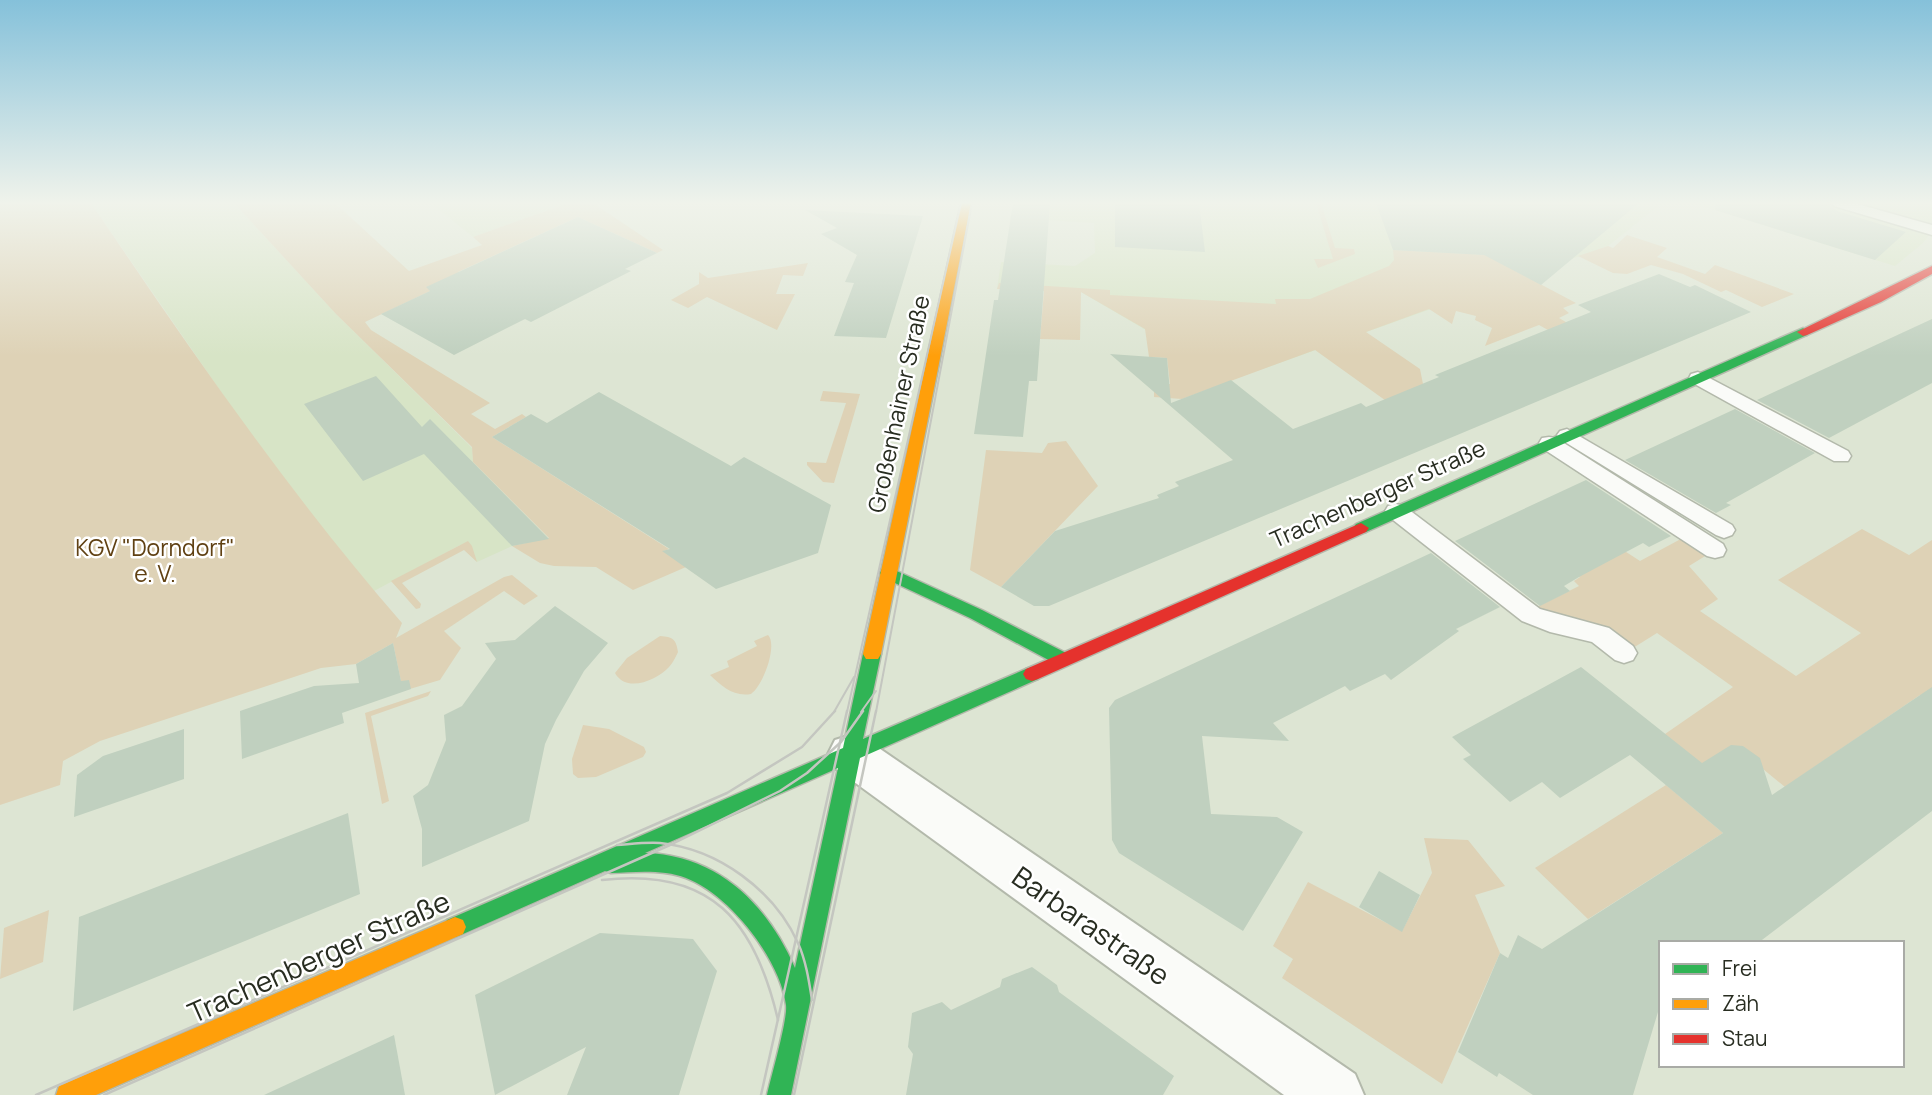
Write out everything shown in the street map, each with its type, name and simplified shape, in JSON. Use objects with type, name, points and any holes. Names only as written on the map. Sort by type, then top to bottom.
[{"type":"street","name":"Großenhainer Straße","points":[[797,1006],[955,254]]},
{"type":"street","name":"Trachenberger Straße","points":[[68,1095],[851,754],[1929,275]]},
{"type":"street","points":[[888,573],[976,614],[1062,659]]},
{"type":"street","name":"Barbarastraße","points":[[851,754],[955,830],[1334,1095]]},
{"type":"street","points":[[591,867],[639,863],[700,873],[721,887],[753,916],[790,976],[797,1006],[779,1095]]},
{"type":"lane","points":[[1698,378],[1841,456]]},
{"type":"lane","points":[[1558,439],[1720,540]]},
{"type":"lane","points":[[1396,511],[1531,615],[1550,623],[1600,635],[1624,653]]},
{"type":"shaded area","points":[[126,254],[281,254],[336,314],[472,448],[473,462],[549,539],[512,546],[477,562],[460,545],[374,591],[341,553],[246,428]]},
{"type":"shaded area","points":[[1093,254],[1585,254],[1231,380],[1081,292],[997,289],[1001,262],[1075,266]]},
{"type":"shaded area","points":[[1857,254],[1909,254],[1895,266]]},
{"type":"green space","name":"KGV \"Dorndorf\" e. V.","points":[[0,254],[126,254],[202,365],[279,470],[402,623],[396,638],[504,577],[512,575],[538,596],[524,605],[504,591],[444,631],[461,648],[440,680],[403,691],[393,643],[356,664],[321,668],[100,741],[63,761],[60,785],[0,805]]},
{"type":"green space","points":[[281,254],[391,254],[409,271],[456,254],[497,254],[458,272],[464,275],[365,322],[371,330],[490,403],[471,414],[495,429],[522,414],[526,417],[492,437],[669,549],[664,551],[686,567],[633,590],[596,567],[540,563],[512,546],[549,538],[473,462],[472,447],[336,314]]},
{"type":"green space","points":[[1332,254],[1355,254],[1318,268],[1314,259],[1333,259]]},
{"type":"green space","points":[[1393,254],[1546,258],[1525,276],[1576,303],[1563,308],[1569,313],[1559,318],[1576,328],[1557,335],[1539,325],[1485,346],[1492,328],[1475,320],[1476,316],[1456,311],[1452,324],[1429,309],[1366,332],[1420,369],[1424,389],[1389,403],[1315,350],[1182,399],[1154,397],[1154,384],[1170,384],[1167,358],[1149,357],[1145,329],[1081,292],[1080,340],[1040,339],[1044,291],[997,289],[999,283],[1110,290],[1110,295],[1276,304],[1275,299],[1310,299],[1389,266],[1394,260]]},
{"type":"green space","points":[[1660,254],[1657,257],[1705,274],[1715,265],[1794,294],[1762,307],[1726,290],[1721,292],[1683,274],[1651,265],[1627,274],[1613,273],[1578,256]]},
{"type":"green space","points":[[808,263],[803,276],[783,275],[776,294],[795,294],[777,330],[707,297],[688,308],[671,300],[699,284],[699,272],[708,278]]},
{"type":"green space","points":[[823,391],[860,394],[834,483],[823,482],[807,465],[807,462],[826,463],[846,403],[820,401]]},
{"type":"green space","points":[[1066,441],[1098,486],[1001,587],[970,570],[986,450],[1042,453],[1048,443]]},
{"type":"green space","points":[[1862,529],[1909,555],[1932,540],[1932,703],[1920,695],[1785,787],[1763,769],[1671,782],[1665,734],[1733,687],[1657,633],[1633,648],[1552,617],[1537,607],[1579,586],[1574,581],[1580,577],[1572,572],[1620,548],[1640,561],[1690,534],[1715,550],[1689,566],[1718,599],[1700,611],[1796,676],[1861,633],[1778,580]]},
{"type":"green space","points":[[468,541],[477,562],[464,550],[402,583],[421,604],[420,608],[416,609],[391,581]]},
{"type":"green space","points":[[768,635],[771,647],[768,665],[756,690],[751,694],[733,692],[710,675],[729,667],[727,661],[757,646],[754,641]]},
{"type":"green space","points":[[660,636],[675,641],[678,652],[669,667],[657,677],[641,683],[633,684],[620,679],[615,673],[627,658]]},
{"type":"green space","points":[[431,691],[428,696],[371,716],[389,801],[382,804],[365,713]]},
{"type":"green space","points":[[583,725],[609,729],[644,747],[646,752],[643,757],[596,777],[578,778],[573,774],[572,759]]},
{"type":"green space","points":[[1666,785],[1723,833],[1588,919],[1535,868]]},
{"type":"green space","points":[[1424,838],[1468,840],[1505,886],[1475,895],[1500,953],[1442,1084],[1282,978],[1293,959],[1273,946],[1308,882],[1402,931],[1432,873]]},
{"type":"green space","points":[[49,910],[43,962],[0,979],[4,928]]},
{"type":"building","points":[[497,254],[655,254],[625,269],[631,271],[531,322],[525,319],[454,355],[381,314],[430,291],[426,287]]},
{"type":"building","points":[[911,254],[886,338],[834,336],[854,283],[845,282],[857,255]]},
{"type":"building","points":[[1005,254],[1046,254],[1037,381],[1029,381],[1023,437],[974,434],[994,300],[998,300]]},
{"type":"building","points":[[1468,254],[1578,254],[1541,285],[1484,255]]},
{"type":"building","points":[[1856,254],[1882,254],[1875,260]]},
{"type":"building","points":[[1659,274],[1690,287],[1695,285],[1751,312],[1049,606],[1034,606],[1001,587],[1055,531],[1159,498],[1157,495],[1179,486],[1175,482],[1233,460],[1110,354],[1167,358],[1171,403],[1231,380],[1293,429],[1361,403],[1366,407],[1439,377],[1435,375],[1591,312],[1578,305]]},
{"type":"building","points":[[1932,319],[1932,383],[1829,438],[1757,400]]},
{"type":"building","points":[[376,376],[422,427],[430,419],[549,539],[512,546],[424,454],[363,481],[304,404]]},
{"type":"building","points":[[599,392],[731,466],[744,457],[831,505],[818,553],[716,589],[662,551],[670,549],[492,437],[531,414],[547,423]]},
{"type":"building","points":[[1735,409],[1815,453],[1726,503],[1731,505],[1716,513],[1625,460]]},
{"type":"building","points":[[1586,480],[1671,536],[1649,547],[1643,543],[1579,577],[1564,586],[1570,591],[1540,606],[1455,541]]},
{"type":"building","points":[[1431,553],[1500,607],[1456,629],[1459,631],[1391,680],[1385,674],[1350,691],[1345,686],[1273,723],[1289,741],[1202,736],[1211,814],[1277,817],[1303,832],[1243,931],[1119,853],[1112,840],[1109,708],[1115,700]]},
{"type":"building","points":[[555,606],[608,643],[584,671],[545,744],[529,821],[422,867],[422,829],[413,796],[428,785],[446,740],[444,715],[462,706],[496,659],[485,643],[515,640]]},
{"type":"building","points":[[393,643],[401,681],[409,680],[411,689],[342,713],[344,723],[242,759],[240,711],[314,686],[359,683],[356,664]]},
{"type":"building","points":[[1581,667],[1702,763],[1731,745],[1743,746],[1760,758],[1772,795],[1932,687],[1932,811],[1761,941],[1659,941],[1659,1009],[1633,1095],[1533,1095],[1499,1073],[1497,1077],[1458,1052],[1500,953],[1508,958],[1518,935],[1542,949],[1723,833],[1630,755],[1560,798],[1542,782],[1510,802],[1463,759],[1471,755],[1452,737]]},
{"type":"building","points":[[184,729],[184,779],[74,817],[77,775],[103,756]]},
{"type":"building","points":[[348,813],[360,894],[73,1011],[79,917]]},
{"type":"building","points":[[1379,871],[1420,895],[1402,932],[1359,907]]},
{"type":"building","points":[[600,933],[693,939],[717,971],[679,1095],[567,1095],[586,1047],[495,1095],[475,995]]},
{"type":"building","points":[[1032,967],[1057,985],[1059,992],[1174,1076],[1163,1095],[906,1095],[913,1054],[908,1047],[912,1013],[942,1002],[951,1010],[1000,987],[1002,979]]},
{"type":"building","points":[[394,1035],[405,1095],[264,1095]]},
{"type":"tram line","points":[[847,712],[950,254]]},
{"type":"tram line","points":[[876,712],[962,254]]},
{"type":"tram line","points":[[834,712],[854,677]]},
{"type":"tram line","points":[[861,712],[876,691]]},
{"type":"tram line","points":[[36,1095],[727,793],[802,747],[835,711]]},
{"type":"tram line","points":[[840,743],[847,711]]},
{"type":"tram line","points":[[840,743],[863,711]]},
{"type":"tram line","points":[[794,1095],[876,711]]},
{"type":"tram line","points":[[670,845],[780,791],[807,773],[840,743]]},
{"type":"tram line","points":[[796,939],[840,743]]},
{"type":"tram line","points":[[617,845],[670,845]]},
{"type":"tram line","points":[[104,1095],[670,845]]},
{"type":"tram line","points":[[670,845],[703,854],[742,875],[774,906],[796,939]]},
{"type":"tram line","points":[[602,880],[640,878],[672,882],[700,892],[722,908],[741,929],[756,955],[778,1020]]},
{"type":"tram line","points":[[778,1020],[796,939]]},
{"type":"tram line","points":[[796,939],[803,957],[812,1000]]},
{"type":"tram line","points":[[761,1095],[778,1020]]},
{"type":"traffic: fast","points":[[1361,528],[1803,332]]},
{"type":"traffic: fast","points":[[888,573],[976,614],[1062,659]]},
{"type":"traffic: fast","points":[[779,1095],[872,654]]},
{"type":"traffic: fast","points":[[455,927],[1032,674]]},
{"type":"traffic: fast","points":[[611,864],[651,863],[681,867],[711,879],[729,892],[745,907],[771,944],[782,964],[797,1005]]},
{"type":"traffic: slow","points":[[872,654],[955,254]]},
{"type":"traffic: slow","points":[[68,1095],[455,927]]},
{"type":"traffic: jam","points":[[1803,332],[1877,299],[1932,269]]},
{"type":"traffic: jam","points":[[1032,674],[1361,528]]}]
